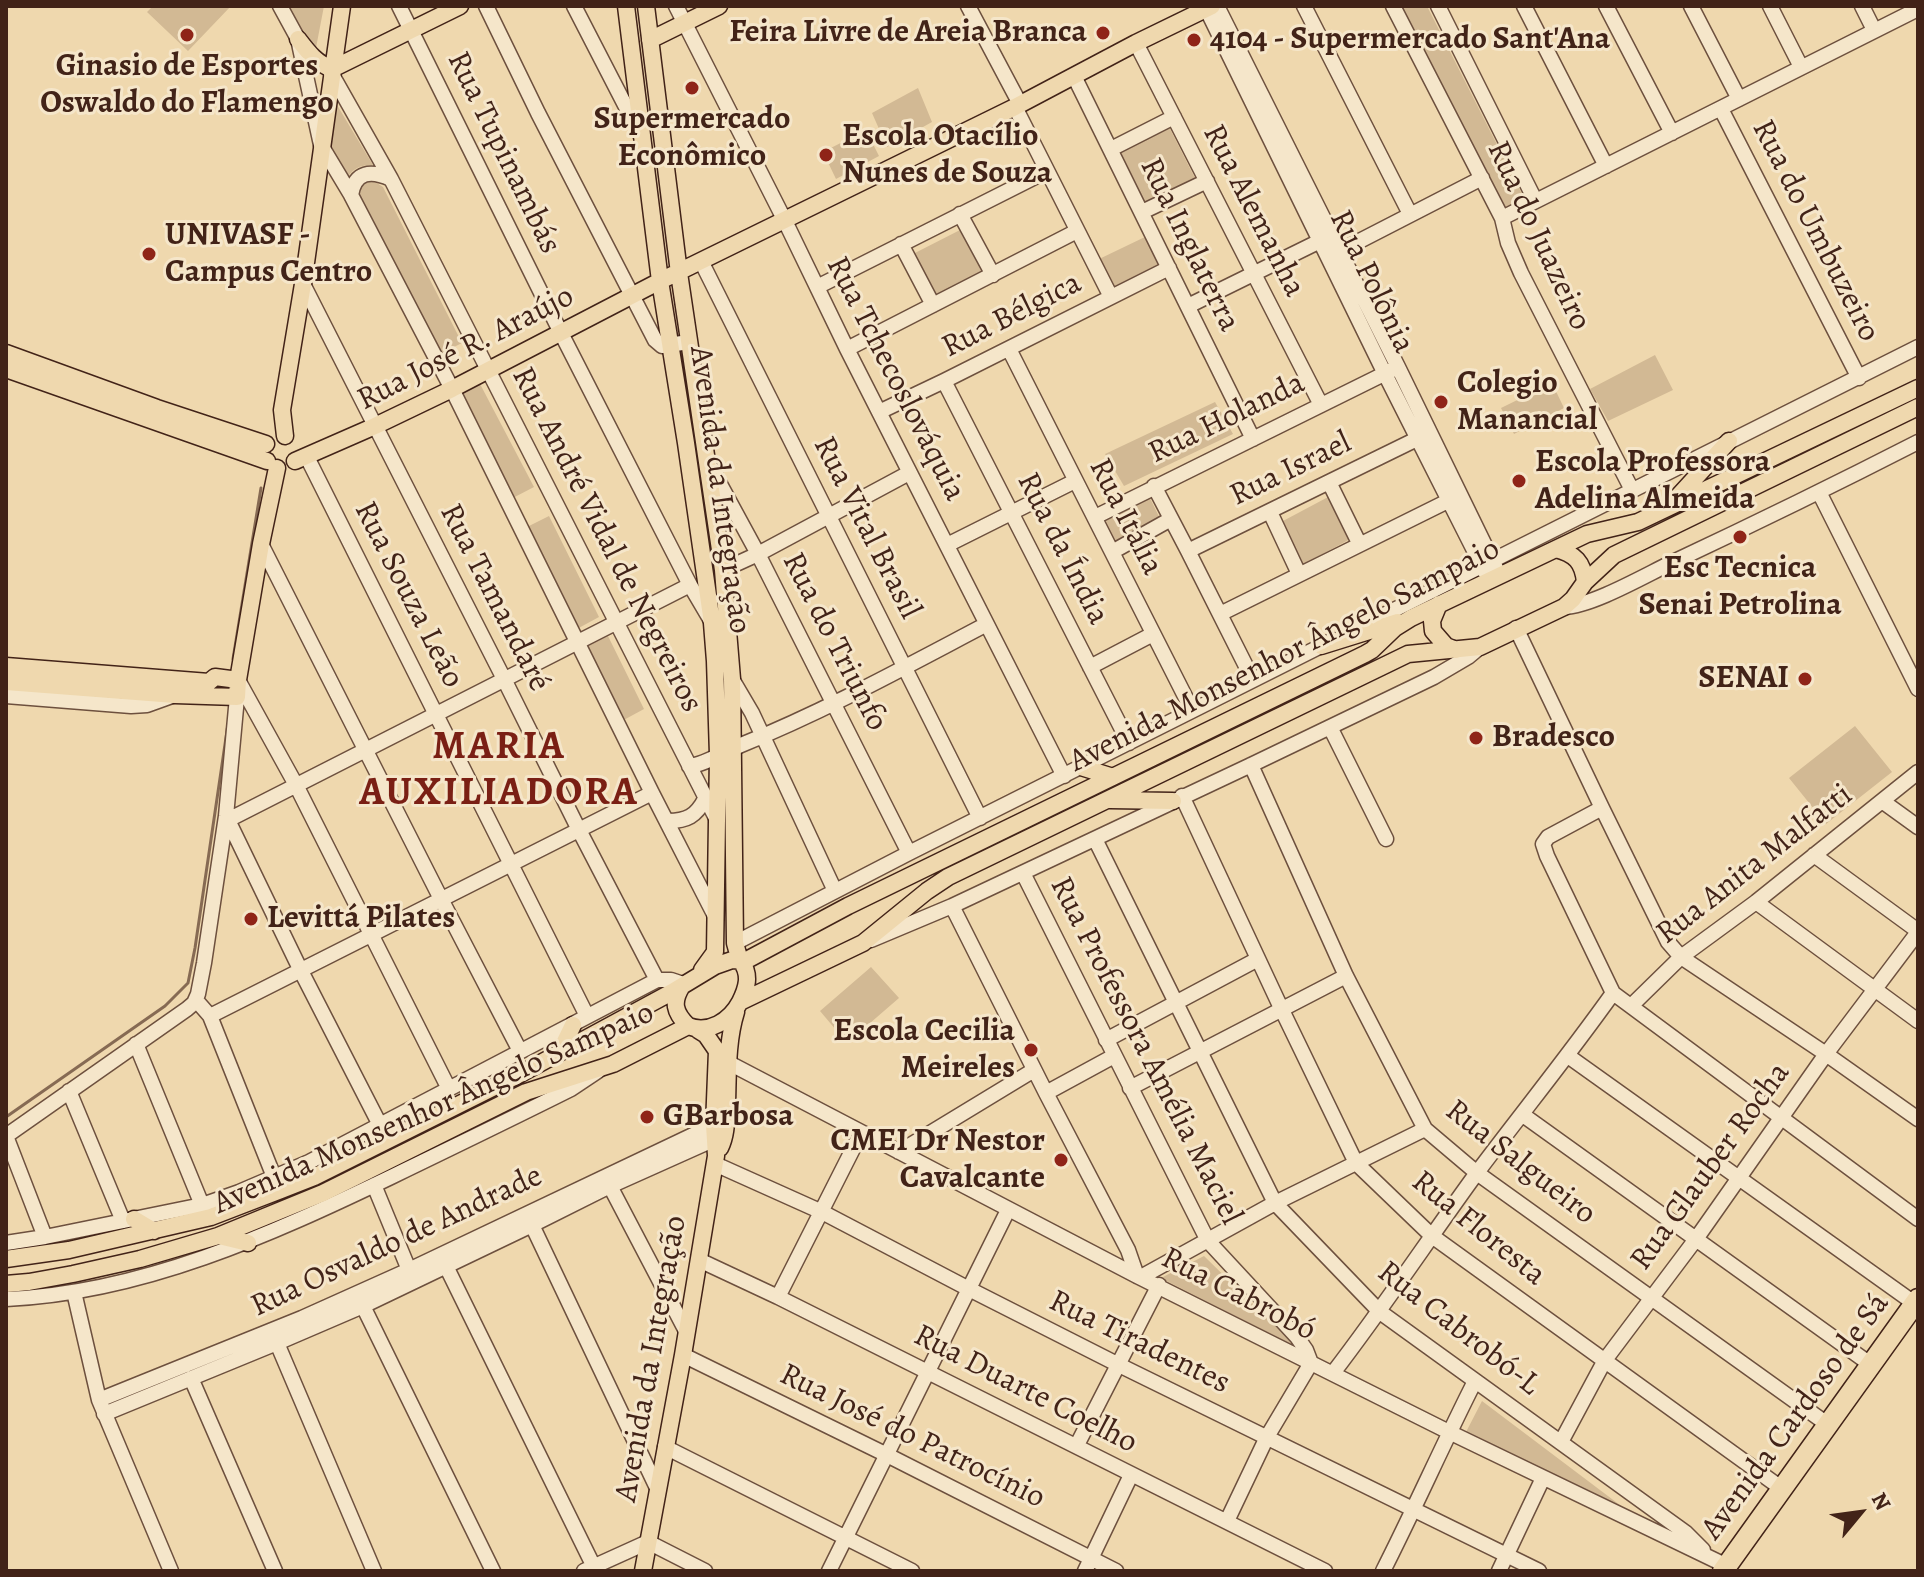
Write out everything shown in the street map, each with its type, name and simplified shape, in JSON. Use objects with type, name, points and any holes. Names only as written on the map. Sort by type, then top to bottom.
[{"type":"highway","name":"Avenida Cardoso de Sá","points":[[1720,1565],[1781,1488],[1916,1301]]},
{"type":"main road","points":[[285,436],[282,410],[342,6]]},
{"type":"main road","points":[[332,71],[460,6]]},
{"type":"main road","name":"Avenida da Integração","points":[[626,6],[660,281],[686,443],[715,661],[718,755],[715,952],[709,963],[689,980]]},
{"type":"main road","name":"Avenida da Integração","points":[[646,6],[679,273],[723,570],[732,679],[735,943],[741,961]]},
{"type":"main road","points":[[650,40],[719,6]]},
{"type":"main road","name":"Rua José R. Araújo","points":[[270,458],[288,468],[301,459],[452,389],[660,281],[702,263],[1210,7]]},
{"type":"main road","points":[[298,39],[314,59],[332,71]]},
{"type":"main road","points":[[650,191],[669,189]]},
{"type":"main road","points":[[6,353],[157,408],[270,458]]},
{"type":"main road","points":[[6,369],[270,458]]},
{"type":"main road","name":"Avenida Monsenhor Ângelo Sampaio","points":[[6,1259],[69,1250],[211,1217],[314,1177],[559,1053],[724,962],[745,961],[848,906],[1365,654],[1395,628],[1491,571],[1556,549],[1587,534],[1630,525],[1918,388]]},
{"type":"main road","name":"Avenida Monsenhor Ângelo Sampaio","points":[[6,1284],[73,1274],[140,1259],[218,1236],[323,1193],[526,1092],[598,1070],[693,1028],[710,1028],[724,1021],[738,1007],[863,943],[948,877],[1408,654],[1480,647],[1564,607],[1614,555],[1916,409]]},
{"type":"main road","points":[[6,666],[211,686],[237,697],[274,437],[285,436],[292,440],[301,459]]},
{"type":"main road","points":[[1670,507],[1729,441]]},
{"type":"main road","points":[[1556,549],[1571,554],[1579,561],[1585,582]]},
{"type":"main road","points":[[1439,604],[1432,621],[1433,631],[1446,646],[1456,650]]},
{"type":"main road","points":[[1321,646],[1411,618]]},
{"type":"main road","points":[[211,686],[238,665],[242,656]]},
{"type":"main road","points":[[6,682],[175,695],[238,680]]},
{"type":"main road","points":[[1081,767],[1113,777]]},
{"type":"main road","points":[[1104,800],[1177,798]]},
{"type":"main road","points":[[715,1146],[723,1141],[726,1126],[731,1025],[748,977],[741,961]]},
{"type":"main road","points":[[689,980],[675,1002],[680,1016],[706,1035],[717,1051],[715,1146]]},
{"type":"main road","points":[[559,1053],[580,1020]]},
{"type":"main road","name":"Avenida da Integração","points":[[643,1571],[683,1355],[715,1146]]},
{"type":"main road","points":[[128,1220],[154,1231]]},
{"type":"main road","points":[[218,1236],[248,1243]]},
{"type":"main road","points":[[69,1250],[66,1261],[73,1274]]},
{"type":"main road","points":[[24,1257],[34,1273],[29,1282]]},
{"type":"street","points":[[280,6],[298,39],[321,145],[351,195],[452,389],[716,919]]},
{"type":"street","name":"Rua Tupinambás","points":[[399,6],[561,333],[712,623]]},
{"type":"street","points":[[486,6],[655,340],[660,346],[689,342]]},
{"type":"street","points":[[574,6],[642,139]]},
{"type":"street","name":"Rua Tchecoslováquia","points":[[676,6],[985,625],[1064,776]]},
{"type":"street","points":[[968,6],[1111,297]]},
{"type":"street","points":[[1304,6],[1410,214]]},
{"type":"street","name":"Rua do Juazeiro","points":[[1394,6],[1502,218],[1515,260],[1632,490]]},
{"type":"street","name":"Rua do Juazeiro","points":[[1438,6],[1535,200]]},
{"type":"street","points":[[1524,6],[1606,166]]},
{"type":"street","points":[[1606,6],[1672,133]]},
{"type":"street","name":"Rua do Umbuzeiro","points":[[1691,6],[1739,99]]},
{"type":"street","points":[[1770,6],[1801,67]]},
{"type":"street","points":[[1862,6],[1874,30]]},
{"type":"street","name":"Rua Polônia","points":[[1210,7],[1320,241],[1392,370]]},
{"type":"street","name":"Rua Polônia","points":[[1210,7],[1340,251],[1392,370],[1491,571]]},
{"type":"street","points":[[1502,218],[1918,9]]},
{"type":"street","name":"Rua Alemanha","points":[[1136,43],[1321,405]]},
{"type":"street","name":"Rua André Vidal de Negreiros","points":[[332,71],[391,179],[717,820]]},
{"type":"street","name":"Rua Inglaterra","points":[[1074,76],[1253,439]]},
{"type":"street","name":"Rua do Umbuzeiro","points":[[1721,109],[1859,378]]},
{"type":"street","points":[[1111,149],[1174,117]]},
{"type":"street","points":[[817,287],[1047,171]]},
{"type":"street","points":[[351,195],[353,185],[366,174],[374,173],[391,179]]},
{"type":"street","points":[[1340,251],[1482,178]]},
{"type":"street","points":[[1142,212],[1207,181]]},
{"type":"street","points":[[960,214],[993,275]]},
{"type":"street","points":[[847,349],[1077,231]]},
{"type":"street","points":[[1188,306],[1320,241]]},
{"type":"street","points":[[901,244],[933,305]]},
{"type":"street","name":"Rua Vital Brasil","points":[[702,263],[980,818]]},
{"type":"street","name":"Rua Bélgica","points":[[879,412],[1169,268]]},
{"type":"street","name":"Rua Tamandaré","points":[[303,284],[657,980]]},
{"type":"street","name":"Avenida Monsenhor Ângelo Sampaio","points":[[735,943],[1321,646],[1491,571],[1632,490],[1918,347]]},
{"type":"street","name":"Rua Itália","points":[[1009,349],[1192,710]]},
{"type":"street","name":"Rua Holanda","points":[[1095,517],[1392,370]]},
{"type":"street","name":"Rua da Índia","points":[[944,381],[1129,743]]},
{"type":"street","name":"Rua Israel","points":[[1188,551],[1424,436]]},
{"type":"street","name":"Avenida Monsenhor Ângelo Sampaio","points":[[1564,607],[1576,607],[1620,588],[1918,442]]},
{"type":"street","name":"Rua do Triunfo","points":[[707,458],[909,853]]},
{"type":"street","name":"Rua Souza Leão","points":[[301,459],[435,713],[510,864],[580,1020]]},
{"type":"street","points":[[723,570],[909,473]]},
{"type":"street","points":[[947,545],[1075,481]]},
{"type":"street","points":[[1329,482],[1359,543]]},
{"type":"street","points":[[1154,486],[1253,680]]},
{"type":"street","points":[[1819,492],[1918,689]]},
{"type":"street","points":[[1220,614],[1455,497]]},
{"type":"street","points":[[1270,512],[1299,574]]},
{"type":"street","points":[[1112,552],[1171,519]]},
{"type":"street","points":[[261,544],[520,1051]]},
{"type":"street","points":[[227,818],[690,585]]},
{"type":"street","points":[[689,766],[702,764],[763,736],[985,625]]},
{"type":"street","points":[[1516,628],[1668,942],[1681,957],[1918,1119]]},
{"type":"street","points":[[1090,667],[1153,634]]},
{"type":"street","name":"Avenida Monsenhor Ângelo Sampaio","points":[[863,943],[952,906],[1251,765],[1454,666],[1480,647]]},
{"type":"street","points":[[732,679],[763,736],[835,891]]},
{"type":"street","points":[[238,680],[296,785],[449,1089]]},
{"type":"street","points":[[6,696],[131,706],[147,705],[175,695]]},
{"type":"street","points":[[45,1237],[6,1136],[196,1000],[227,818],[237,697]]},
{"type":"street","points":[[1330,727],[1386,839]]},
{"type":"street","name":"Rua Salgueiro","points":[[1251,765],[1346,976],[1425,1129],[1477,1173],[1827,1424]]},
{"type":"street","name":"Rua Anita Malfatti","points":[[1631,1006],[1681,957],[1756,902],[1918,772]]},
{"type":"street","points":[[210,1016],[652,793]]},
{"type":"street","name":"Rua Floresta","points":[[1177,798],[1356,1163],[1432,1236],[1781,1488]]},
{"type":"street","points":[[668,821],[688,819],[700,810],[705,799]]},
{"type":"street","points":[[1882,801],[1918,827]]},
{"type":"street","points":[[1602,808],[1545,840],[1544,849],[1613,993],[1918,1219]]},
{"type":"street","points":[[227,818],[380,1125]]},
{"type":"street","name":"Rua Cabrobó-L","points":[[1095,839],[1275,1203],[1380,1312],[1686,1533],[1720,1565]]},
{"type":"street","points":[[1814,855],[1918,931]]},
{"type":"street","name":"Rua Professora Amélia Maciel","points":[[1023,873],[1208,1241],[1297,1337],[1311,1363]]},
{"type":"street","points":[[1756,902],[1918,1021]]},
{"type":"street","points":[[952,906],[1139,1276],[1275,1203],[1425,1129]]},
{"type":"street","name":"Rua Glauber Rocha","points":[[1561,1442],[1605,1360],[1918,931]]},
{"type":"street","points":[[1106,1040],[1258,959]]},
{"type":"street","points":[[1130,1088],[1346,976]]},
{"type":"street","name":"Avenida Monsenhor Ângelo Sampaio","points":[[6,1243],[202,1205],[239,1192],[309,1162],[657,980],[689,980]]},
{"type":"street","points":[[1333,1373],[1380,1312],[1477,1173],[1613,993]]},
{"type":"street","points":[[196,1000],[210,1016],[274,1177]]},
{"type":"street","points":[[136,1044],[202,1205]]},
{"type":"street","points":[[1046,1093],[1114,1056]]},
{"type":"street","points":[[1568,1056],[1916,1301]]},
{"type":"street","name":"Rua Cabrobó","points":[[729,1063],[1008,1210],[1720,1565]]},
{"type":"street","points":[[6,1299],[74,1292],[169,1269],[248,1243],[571,1089],[598,1070]]},
{"type":"street","points":[[899,1152],[1034,1070]]},
{"type":"street","points":[[69,1091],[128,1220]]},
{"type":"street","points":[[1523,1115],[1870,1364]]},
{"type":"street","points":[[778,1297],[861,1133]]},
{"type":"street","name":"Rua Osvaldo de Andrade","points":[[102,1407],[191,1378],[277,1343],[363,1306],[610,1186],[715,1146]]},
{"type":"street","name":"Rua Osvaldo de Andrade","points":[[102,1407],[409,1270],[715,1146]]},
{"type":"street","name":"Rua Tiradentes","points":[[715,1146],[822,1212],[969,1289],[1539,1571]]},
{"type":"street","points":[[374,1185],[409,1270]]},
{"type":"street","points":[[610,1186],[686,1331]]},
{"type":"street","points":[[829,1571],[1008,1210]]},
{"type":"street","points":[[532,1225],[658,1490]]},
{"type":"street","name":"Rua Duarte Coelho","points":[[699,1260],[1077,1445],[1320,1570]]},
{"type":"street","points":[[446,1266],[589,1569],[648,1542],[705,1571]]},
{"type":"street","points":[[1077,1445],[1159,1285]]},
{"type":"street","points":[[74,1292],[102,1407],[171,1571]]},
{"type":"street","points":[[363,1306],[493,1571]]},
{"type":"street","points":[[277,1343],[374,1571]]},
{"type":"street","name":"Rua José do Patrocínio","points":[[683,1355],[887,1455],[1088,1564],[1116,1571]]},
{"type":"street","points":[[1227,1521],[1267,1437],[1311,1363]]},
{"type":"street","points":[[191,1378],[275,1571]]},
{"type":"street","points":[[1383,1571],[1475,1381]]},
{"type":"street","points":[[665,1447],[912,1571]]},
{"type":"street","points":[[1088,1564],[1131,1475]]},
{"type":"street","points":[[1499,1571],[1543,1478]]},
{"type":"shaded area","name":"Ginasio de Esportes Oswaldo do Flamengo","points":[[153,6],[231,6],[188,51],[147,12]]},
{"type":"shaded area","points":[[283,6],[324,6],[315,53],[305,35]]},
{"type":"shaded area","points":[[1427,6],[1524,198],[1500,213],[1397,9]]},
{"type":"shaded area","points":[[918,88],[932,122],[887,147],[872,113]]},
{"type":"shaded area","points":[[334,100],[373,165],[357,168],[346,179],[327,144]]},
{"type":"shaded area","points":[[1167,123],[1197,182],[1143,210],[1114,150]]},
{"type":"shaded area","points":[[866,130],[879,156],[836,179],[823,152]]},
{"type":"shaded area","points":[[374,181],[383,187],[462,343],[434,357],[358,193],[363,184]]},
{"type":"shaded area","points":[[962,229],[988,276],[939,302],[913,254]]},
{"type":"shaded area","points":[[1147,236],[1162,266],[1110,291],[1095,261]]},
{"type":"shaded area","points":[[1655,355],[1673,390],[1608,421],[1590,389]]},
{"type":"shaded area","points":[[479,382],[534,487],[507,501],[453,393]]},
{"type":"shaded area","points":[[1552,383],[1564,408],[1514,434],[1501,408]]},
{"type":"shaded area","points":[[1215,402],[1233,434],[1124,486],[1105,454]]},
{"type":"shaded area","points":[[1148,494],[1165,529],[1114,554],[1098,518]]},
{"type":"shaded area","points":[[1330,496],[1354,537],[1302,565],[1283,521]]},
{"type":"shaded area","points":[[549,516],[599,617],[575,630],[521,530]]},
{"type":"shaded area","points":[[608,636],[644,709],[620,722],[581,649]]},
{"type":"shaded area","points":[[1855,726],[1892,772],[1826,824],[1789,778]]},
{"type":"shaded area","points":[[871,967],[899,998],[847,1043],[820,1011]]},
{"type":"shaded area","points":[[1204,1256],[1298,1348],[1161,1278]]},
{"type":"shaded area","points":[[1482,1401],[1653,1530],[1465,1434]]},
{"type":"waterway","points":[[233,659],[261,488]]},
{"type":"waterway","points":[[6,1117],[165,1006],[188,983],[228,724]]},
{"type":"place","name":"Feira Livre de Areia Branca","points":[[1103,33]]},
{"type":"place","name":"Ginasio de Esportes Oswaldo do Flamengo","points":[[187,35]]},
{"type":"place","name":"4104 - Supermercado Sant'Ana","points":[[1194,40]]},
{"type":"place","name":"Supermercado Econômico","points":[[692,88]]},
{"type":"place","name":"Escola Otacílio Nunes de Souza","points":[[826,155]]},
{"type":"place","name":"UNIVASF - Campus Centro","points":[[149,254]]},
{"type":"place","name":"Colegio Manancial","points":[[1441,402]]},
{"type":"place","name":"Escola Professora Adelina Almeida","points":[[1519,481]]},
{"type":"place","name":"Esc Tecnica Senai Petrolina","points":[[1740,537]]},
{"type":"place","name":"SENAI","points":[[1805,679]]},
{"type":"place","name":"Bradesco","points":[[1476,738]]},
{"type":"place","name":"Levittá Pilates","points":[[251,919]]},
{"type":"place","name":"Escola Cecilia Meireles","points":[[1031,1050]]},
{"type":"place","name":"GBarbosa","points":[[647,1117]]},
{"type":"place","name":"CMEI Dr Nestor Cavalcante","points":[[1061,1160]]},
{"type":"district","name":"MARIA AUXILIADORA","points":[[499,771]]}]
